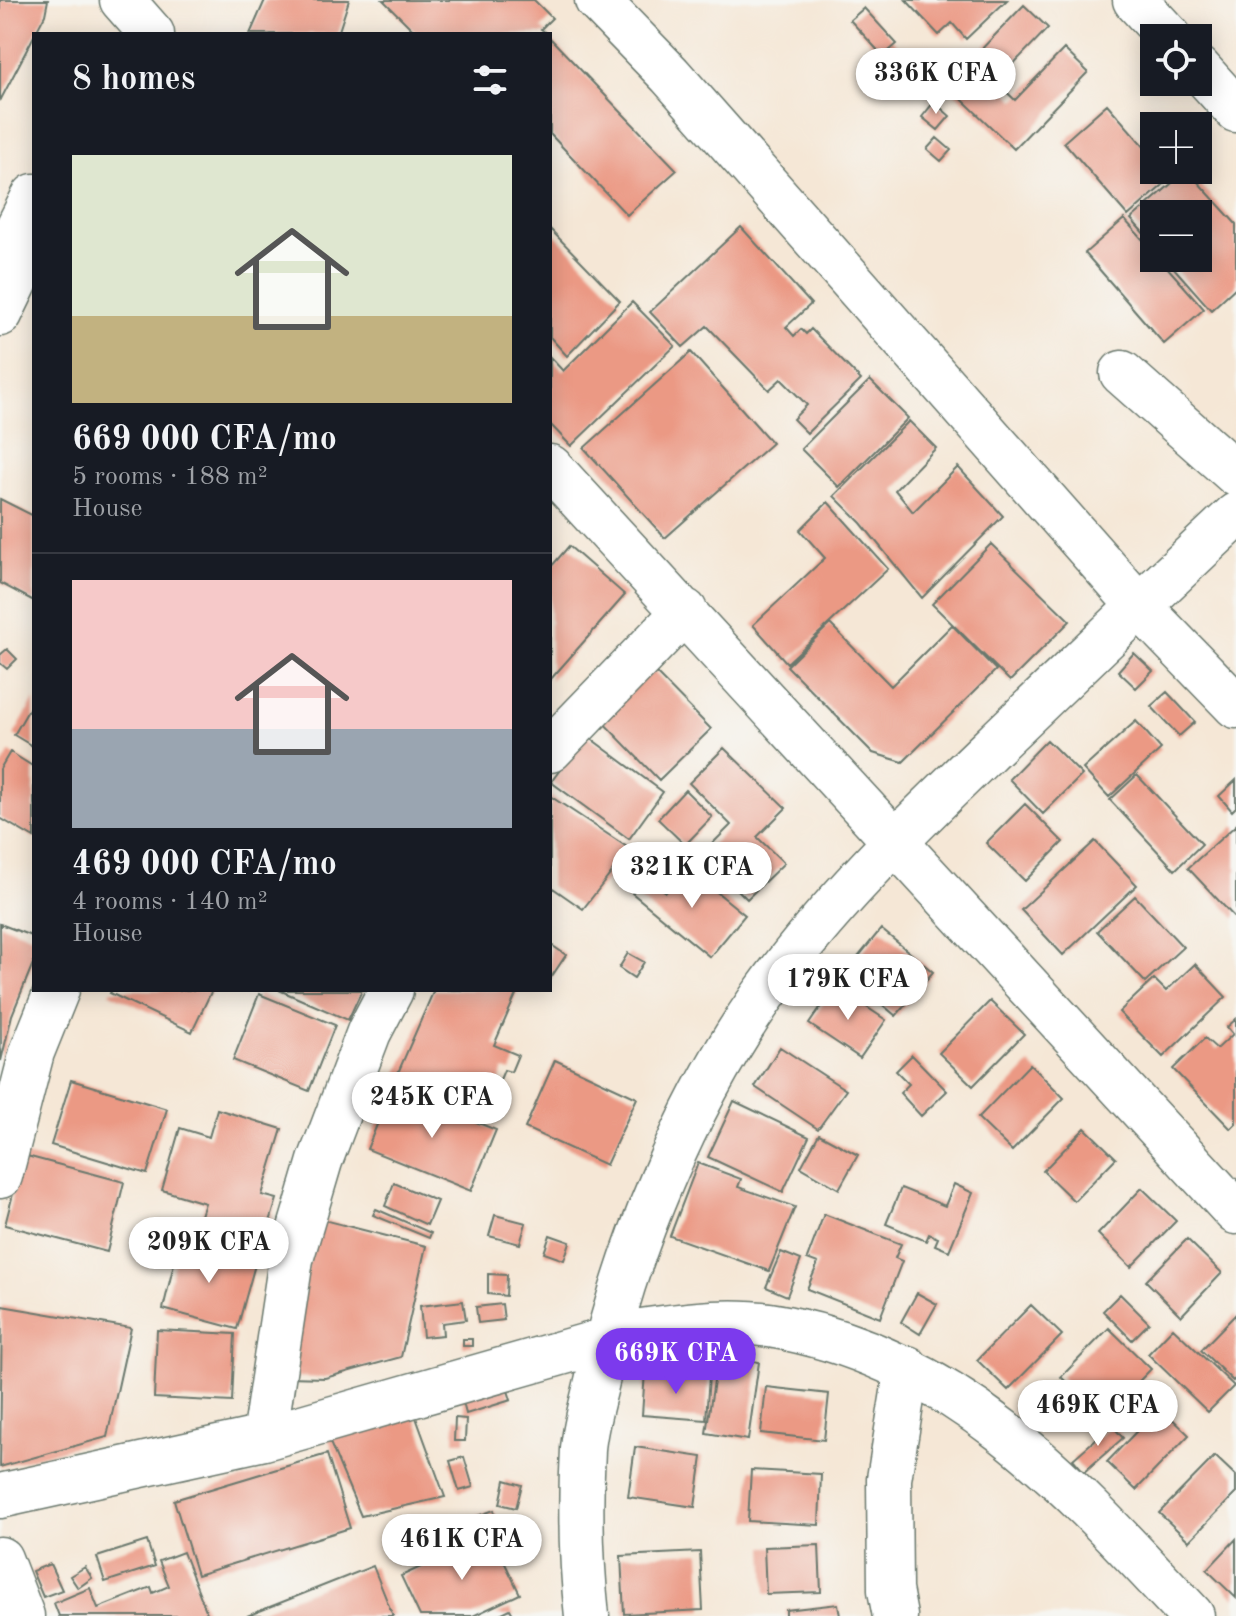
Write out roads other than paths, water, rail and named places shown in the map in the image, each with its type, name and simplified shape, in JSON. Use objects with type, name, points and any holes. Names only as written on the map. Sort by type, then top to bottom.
[{"type":"street","points":[[597,0],[670,75],[1139,606],[1236,706]]},
{"type":"street","points":[[1135,0],[1157,24]]},
{"type":"street","points":[[1212,83],[1236,110]]},
{"type":"street","points":[[0,263],[32,200]]},
{"type":"street","points":[[0,314],[32,248]]},
{"type":"street","points":[[1122,373],[1236,474]]},
{"type":"street","points":[[552,469],[1236,1212]]},
{"type":"street","points":[[587,1616],[583,1577],[583,1446],[606,1340],[622,1284],[644,1229],[711,1079],[762,998],[810,935],[894,842],[1236,515]]},
{"type":"street","points":[[552,748],[685,611]]},
{"type":"street","points":[[0,1176],[32,1052],[56,992]]},
{"type":"street","points":[[264,1438],[291,1259],[320,1161],[369,1032],[390,992]]},
{"type":"street","points":[[0,1496],[264,1438],[634,1332],[693,1324],[785,1327],[867,1352],[907,1368],[954,1395],[1005,1432],[1088,1504],[1192,1616]]},
{"type":"street","points":[[895,1616],[890,1590],[889,1479],[907,1368]]},
{"type":"street","points":[[0,1559],[22,1616]]}]
